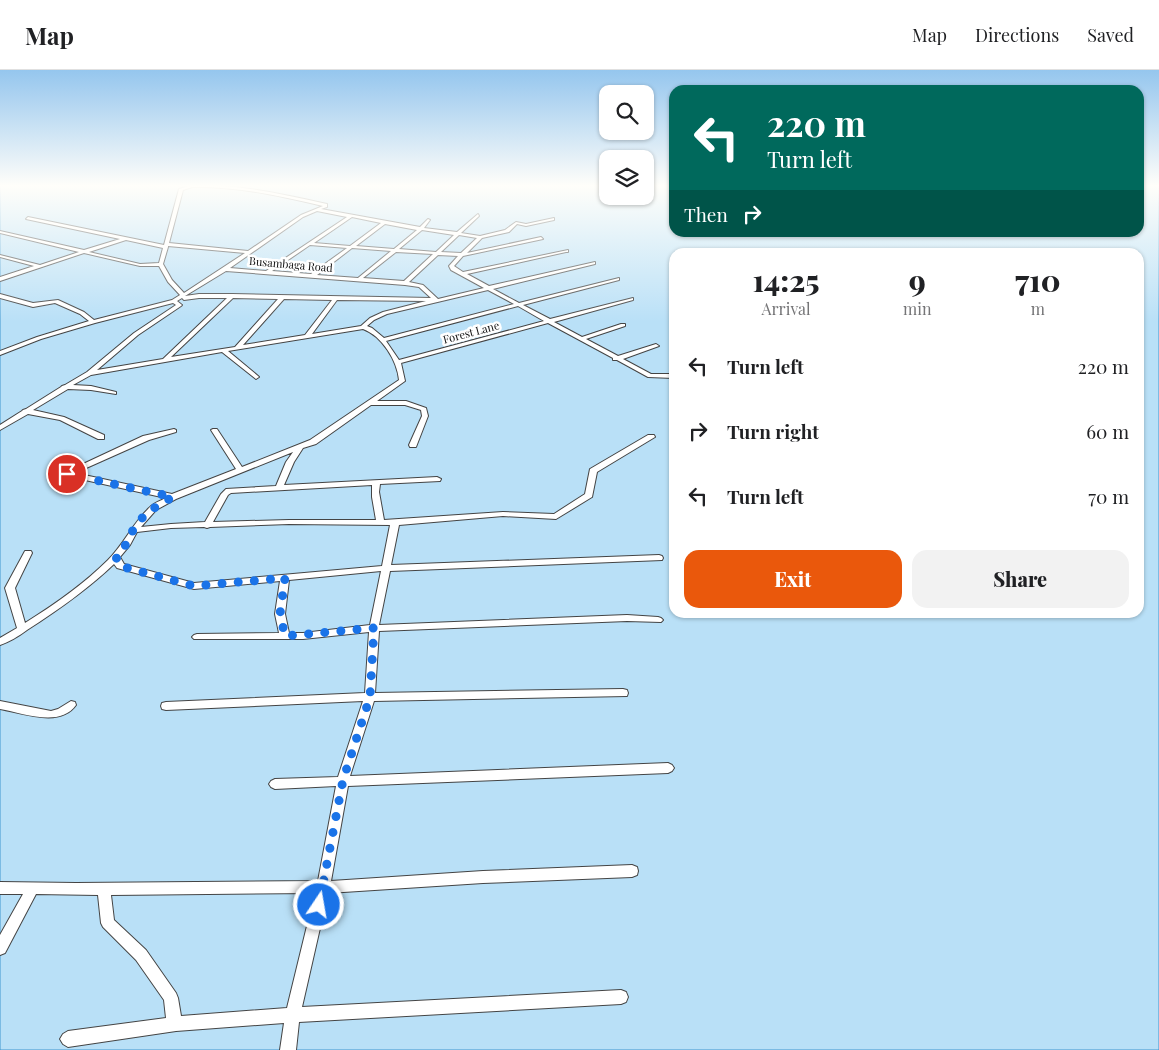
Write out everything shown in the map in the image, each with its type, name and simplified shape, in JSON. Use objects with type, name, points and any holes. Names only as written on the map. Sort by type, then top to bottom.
[{"type":"street","points":[[86,231],[167,246],[248,252]]},
{"type":"street","points":[[170,231],[161,264],[170,281],[183,295]]},
{"type":"street","points":[[174,301],[225,269],[280,231]]},
{"type":"street","points":[[267,272],[329,231]]},
{"type":"street","points":[[312,276],[373,231]]},
{"type":"street","points":[[358,280],[419,231]]},
{"type":"street","points":[[434,231],[480,237],[504,231]]},
{"type":"street","points":[[405,283],[461,231]]},
{"type":"street","points":[[0,232],[140,265],[161,264]]},
{"type":"street","points":[[480,237],[451,267],[615,359],[650,376],[669,376]]},
{"type":"street","points":[[310,244],[463,255],[541,238]]},
{"type":"street","points":[[0,279],[124,239]]},
{"type":"street","points":[[462,274],[566,251]]},
{"type":"street","points":[[0,256],[40,266]]},
{"type":"street","points":[[362,327],[377,316],[593,263]]},
{"type":"street","name":"Busambaga Road","points":[[225,269],[405,283],[421,286],[436,300]]},
{"type":"street","points":[[382,340],[617,279]]},
{"type":"street","points":[[0,296],[33,304],[56,301],[82,313],[93,322]]},
{"type":"street","points":[[0,353],[39,338],[93,322],[194,296],[436,300]]},
{"type":"street","points":[[166,359],[232,296]]},
{"type":"street","points":[[238,347],[283,297]]},
{"type":"street","points":[[307,336],[336,298]]},
{"type":"street","points":[[549,322],[631,299]]},
{"type":"street","points":[[0,428],[89,373],[136,334],[179,305],[174,301]]},
{"type":"street","name":"Forest Lane","points":[[398,362],[549,322]]},
{"type":"street","points":[[580,339],[624,325]]},
{"type":"street","points":[[0,642],[22,630],[76,592],[116,557],[129,542],[134,530],[153,508],[173,497],[313,442],[402,381],[398,362],[382,340],[373,330],[362,327],[89,373]]},
{"type":"street","points":[[615,359],[656,346]]},
{"type":"street","points":[[223,350],[256,377]]},
{"type":"street","points":[[64,387],[98,389],[114,393]]},
{"type":"street","points":[[370,403],[406,404],[424,409],[425,416],[413,445]]},
{"type":"street","points":[[25,411],[62,418],[101,437]]},
{"type":"street","points":[[215,430],[241,471]]},
{"type":"street","points":[[173,497],[63,473],[146,438],[174,431]]},
{"type":"street","points":[[134,530],[171,526],[288,522],[395,523],[503,514],[556,517],[589,495],[593,471],[651,437]]},
{"type":"street","points":[[280,487],[290,462],[301,447]]},
{"type":"street","points":[[207,526],[225,494],[229,491],[437,479]]},
{"type":"street","points":[[377,482],[375,488],[381,511],[380,523]]},
{"type":"street","points":[[288,1050],[293,1015],[323,887],[343,780],[370,697],[374,628],[395,523]]},
{"type":"street","points":[[22,630],[10,588],[28,553]]},
{"type":"street","points":[[116,557],[120,566],[194,586],[387,568],[658,558]]},
{"type":"street","points":[[285,578],[280,614],[285,636]]},
{"type":"street","points":[[197,636],[285,636],[374,628],[627,618],[658,620]]},
{"type":"street","points":[[166,706],[370,697],[623,693]]},
{"type":"street","points":[[0,705],[51,715],[62,712],[71,705]]},
{"type":"street","points":[[275,784],[668,768]]},
{"type":"street","points":[[0,888],[323,887],[483,877],[632,871]]},
{"type":"street","points":[[0,948],[33,888]]},
{"type":"street","points":[[104,889],[108,923],[141,955],[170,998],[176,1024]]},
{"type":"street","points":[[68,1040],[176,1024],[293,1015],[621,997]]},
{"type":"water","points":[[0,231],[669,231],[669,237],[1144,237],[1144,231],[1159,231],[1159,1050],[0,1050]]},
{"type":"route","points":[[67,474],[173,497],[153,508],[142,518],[129,542],[116,557],[120,566],[194,586],[204,583],[285,578],[280,614],[285,636],[302,636],[374,628],[370,697],[343,780],[319,905]]}]
